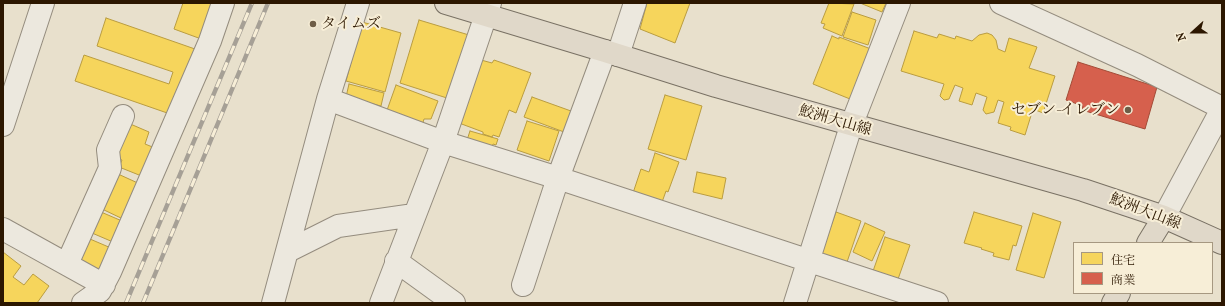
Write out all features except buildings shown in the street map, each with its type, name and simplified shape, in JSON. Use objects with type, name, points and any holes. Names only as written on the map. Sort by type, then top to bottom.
[{"type":"main road","name":"鮫洲大山線","points":[[446,3],[488,9],[611,53],[716,86],[851,126],[1083,190],[1164,217],[1222,243]]},
{"type":"main road","points":[[1149,242],[1164,217]]},
{"type":"main road","points":[[1113,303],[1118,294]]},
{"type":"street","points":[[3,126],[44,3]]},
{"type":"street","points":[[83,303],[100,291],[104,285],[210,41],[223,3]]},
{"type":"street","points":[[273,303],[328,99],[358,3]]},
{"type":"street","points":[[523,285],[558,178],[611,53],[635,3]]},
{"type":"street","points":[[794,303],[851,126],[899,3]]},
{"type":"street","points":[[1001,3],[1137,65],[1222,108],[1164,217]]},
{"type":"street","points":[[381,303],[443,142],[488,9]]},
{"type":"street","points":[[328,99],[443,142],[558,178],[937,303]]},
{"type":"street","points":[[67,264],[110,168],[108,150],[123,116]]},
{"type":"street","points":[[288,251],[338,226],[414,215]]},
{"type":"street","points":[[3,229],[104,285]]},
{"type":"street","points":[[396,261],[454,303]]},
{"type":"railway","points":[[126,303],[252,3]]},
{"type":"railway","points":[[143,303],[268,3]]},
{"type":"place","name":"タイムズ","points":[[313,24]]},
{"type":"place","name":"セブン-イレブン","points":[[1128,110]]}]
